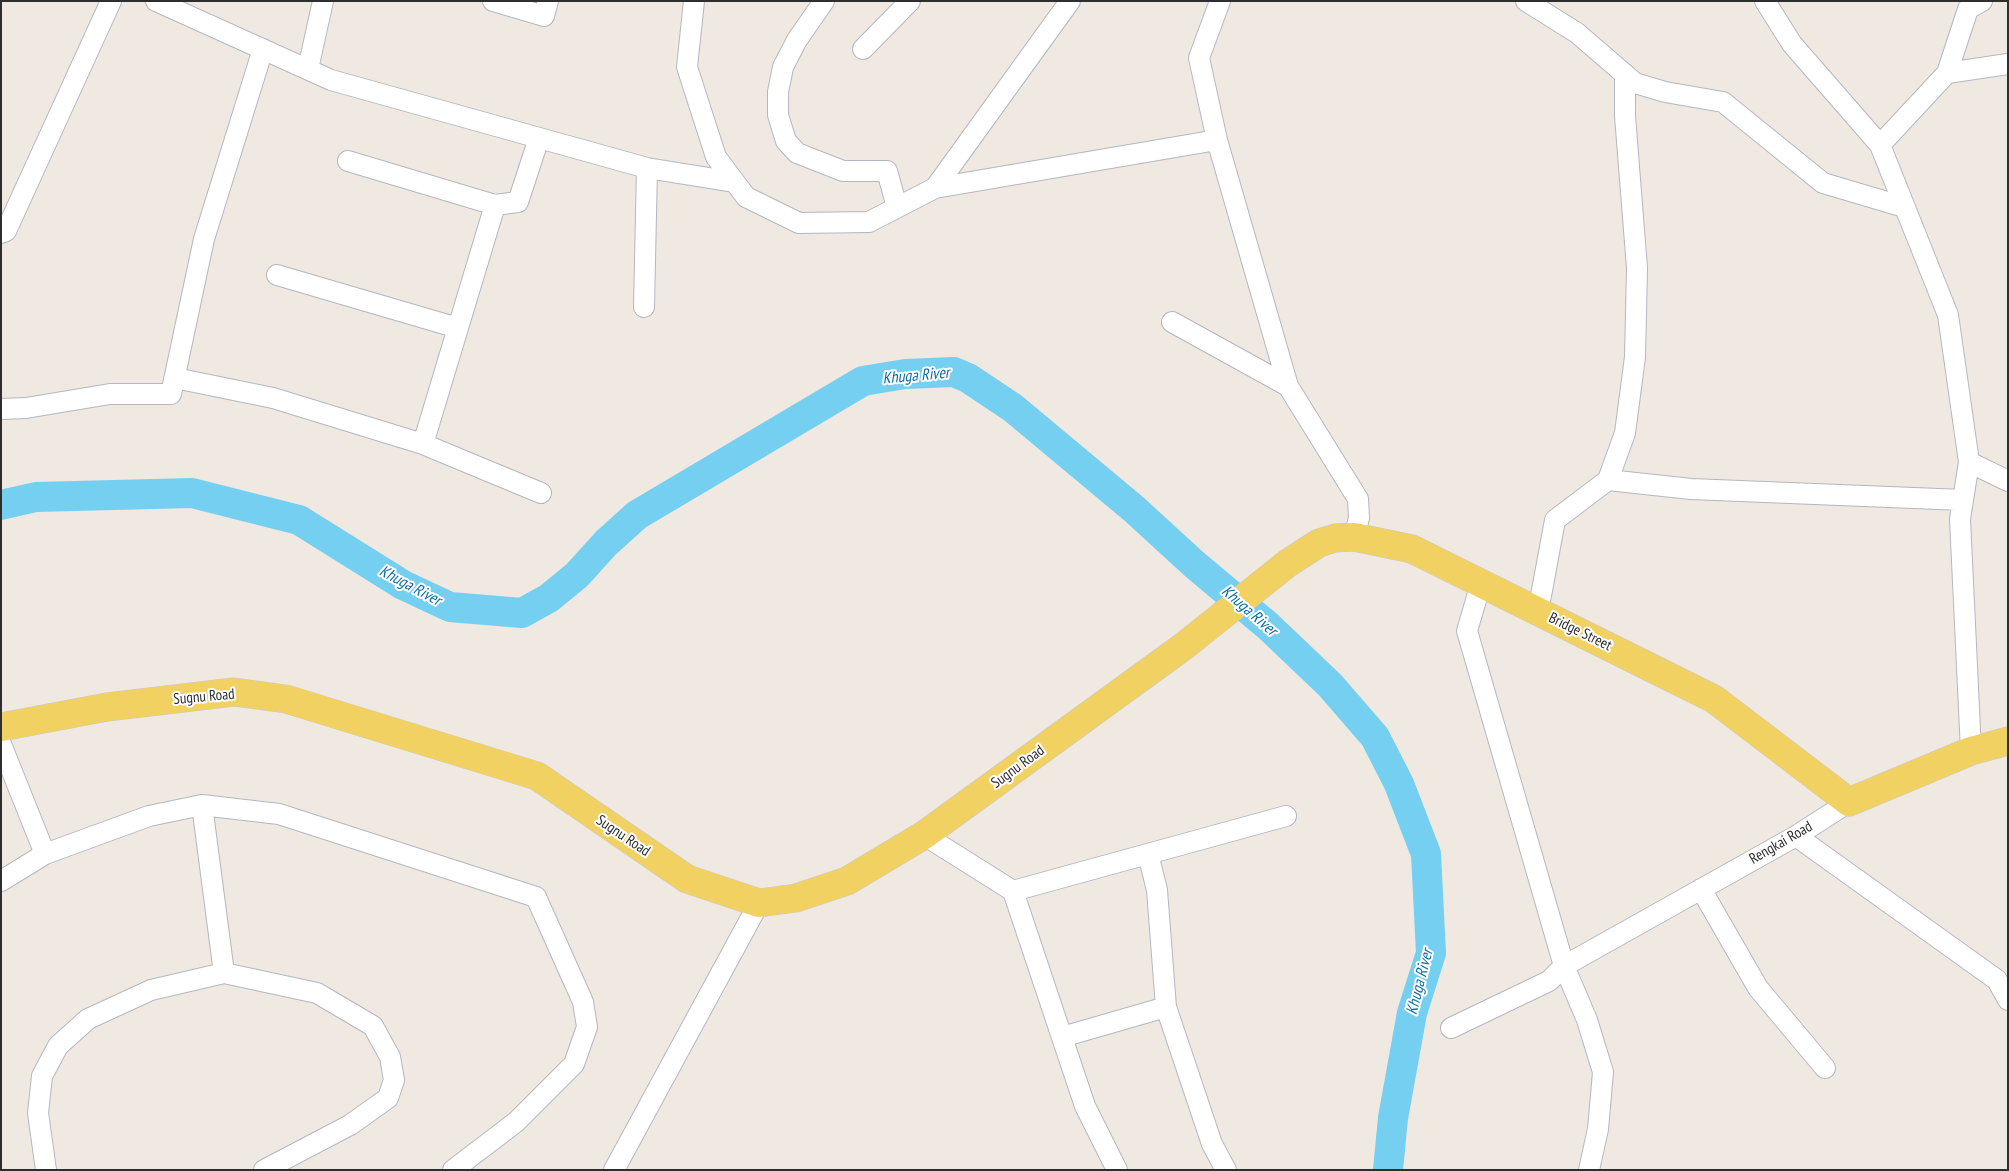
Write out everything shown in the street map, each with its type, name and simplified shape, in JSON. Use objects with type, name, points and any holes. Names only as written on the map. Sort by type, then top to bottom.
[{"type":"main road","name":"Bridge Street","points":[[1288,563],[1319,543],[1335,538],[1354,537],[1412,549],[1714,699],[1849,802]]},
{"type":"main road","name":"Sugnu Road","points":[[1,727],[107,707],[234,692],[286,699],[536,776],[686,879],[758,903],[796,898],[847,881],[924,835],[1184,646],[1288,563]]},
{"type":"main road","name":"Rengkai Road","points":[[1849,802],[1971,751],[2008,741]]},
{"type":"street","points":[[1,233],[6,231],[111,1]]},
{"type":"street","points":[[156,1],[332,80],[648,168],[734,182]]},
{"type":"street","points":[[308,69],[323,1]]},
{"type":"street","points":[[493,1],[544,16],[548,1]]},
{"type":"street","points":[[694,1],[687,67],[716,157],[746,197],[800,223],[869,222],[935,188],[1217,140]]},
{"type":"street","points":[[824,1],[797,40],[783,67],[778,92],[778,115],[786,141],[797,153],[843,171],[887,171],[897,207]]},
{"type":"street","points":[[863,49],[910,1]]},
{"type":"street","points":[[935,188],[1070,1]]},
{"type":"street","points":[[1220,1],[1199,58],[1217,140],[1288,386],[1358,498],[1359,518],[1354,537]]},
{"type":"street","points":[[1526,1],[1577,33],[1635,83],[1665,92],[1723,102],[1823,183],[1904,207]]},
{"type":"street","points":[[1765,1],[1792,44],[1880,145],[1948,315],[1969,462],[1960,519],[1971,751]]},
{"type":"street","points":[[1880,145],[1947,73],[1968,9],[1982,1]]},
{"type":"street","points":[[1,409],[26,408],[110,394],[171,394],[204,239],[263,49]]},
{"type":"street","points":[[1947,73],[2008,64]]},
{"type":"street","points":[[1538,612],[1556,520],[1608,480],[1625,433],[1635,357],[1638,268],[1625,116],[1625,74]]},
{"type":"street","points":[[348,161],[495,205],[518,202],[539,138]]},
{"type":"street","points":[[644,307],[648,168]]},
{"type":"street","points":[[423,444],[495,205]]},
{"type":"street","points":[[277,275],[458,328]]},
{"type":"street","points":[[1172,322],[1288,386]]},
{"type":"street","points":[[175,378],[273,398],[423,444],[541,493]]},
{"type":"street","points":[[1969,462],[2008,481]]},
{"type":"street","points":[[1608,480],[1691,490],[1963,500]]},
{"type":"street","points":[[1481,583],[1467,631],[1564,966],[1588,1020],[1602,1072],[1598,1129],[1589,1170]]},
{"type":"street","points":[[1,744],[45,854]]},
{"type":"street","name":"Rengkai Road","points":[[1451,1028],[1549,981],[1564,966],[1796,836],[1849,802]]},
{"type":"street","points":[[202,805],[224,973]]},
{"type":"street","points":[[1,881],[45,854],[149,816],[202,805],[279,814],[536,898],[583,1002],[588,1027],[574,1064],[516,1122],[454,1170]]},
{"type":"street","points":[[1013,891],[1286,816]]},
{"type":"street","points":[[924,835],[1013,891],[1086,1106],[1117,1170]]},
{"type":"street","points":[[1796,836],[1997,980],[2008,1000]]},
{"type":"street","points":[[1148,854],[1157,890],[1166,1007],[1212,1144],[1226,1170]]},
{"type":"street","points":[[1702,889],[1758,988],[1824,1068]]},
{"type":"street","points":[[614,1170],[758,903]]},
{"type":"street","points":[[46,1170],[38,1113],[42,1076],[58,1046],[88,1019],[151,990],[224,973],[317,993],[373,1026],[390,1057],[394,1080],[388,1098],[350,1125],[264,1170]]},
{"type":"street","points":[[1062,1037],[1166,1007]]},
{"type":"waterway","name":"Khuga River","points":[[1,505],[36,497],[192,493],[299,520],[403,585],[450,607],[522,613],[549,598],[577,575],[606,543],[637,515],[863,381],[905,374],[954,372],[968,378],[1013,408],[1134,509],[1194,564],[1268,626],[1330,685],[1375,737],[1399,784],[1426,854],[1431,953],[1412,1013],[1393,1118],[1388,1170]]}]
